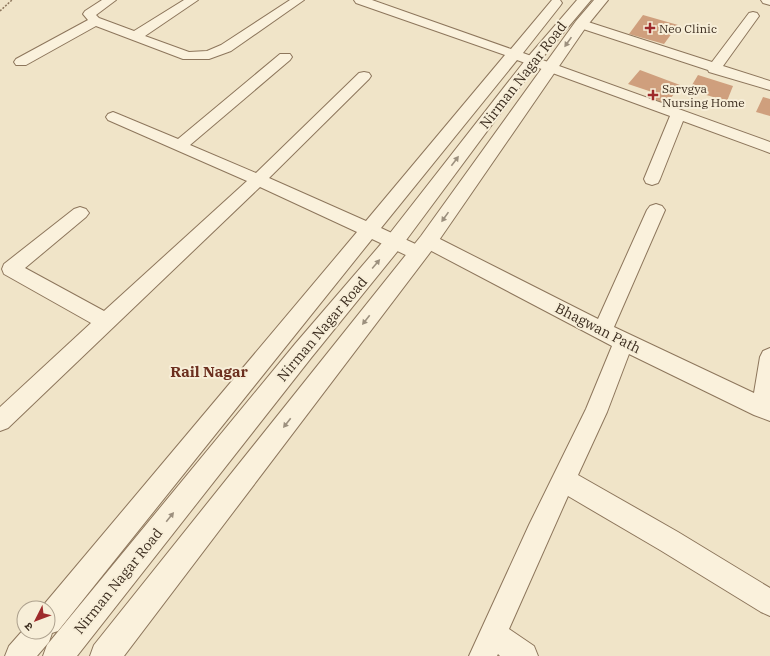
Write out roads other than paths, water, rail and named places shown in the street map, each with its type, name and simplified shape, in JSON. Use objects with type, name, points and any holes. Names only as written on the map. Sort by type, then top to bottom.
[{"type":"street","points":[[110,0],[89,14],[95,21],[188,56],[209,55],[226,48],[298,0]]},
{"type":"street","points":[[136,36],[192,0]]},
{"type":"street","points":[[360,0],[532,60],[770,148]]},
{"type":"street","points":[[56,611],[490,82],[532,60],[576,7],[714,69],[770,86]]},
{"type":"street","name":"Nirman Nagar Road","points":[[58,656],[310,342],[394,242],[532,60],[576,7]]},
{"type":"street","points":[[714,69],[753,16]]},
{"type":"street","points":[[21,62],[95,21]]},
{"type":"street","points":[[179,146],[285,58]]},
{"type":"street","name":"Nirman Nagar Road","points":[[105,656],[423,247],[532,60]]},
{"type":"street","points":[[0,421],[258,181],[364,76]]},
{"type":"street","points":[[490,82],[511,88]]},
{"type":"street","points":[[474,101],[496,108]]},
{"type":"street","points":[[652,179],[678,114]]},
{"type":"street","name":"Bhagwan Path","points":[[113,117],[309,202],[394,242],[423,247],[766,409]]},
{"type":"street","points":[[602,331],[656,210]]},
{"type":"street","points":[[80,213],[11,269],[106,322]]},
{"type":"street","points":[[287,330],[310,342]]},
{"type":"street","points":[[524,656],[488,645],[563,480],[596,412],[624,342]]},
{"type":"street","points":[[766,409],[770,357]]},
{"type":"street","points":[[234,395],[258,408]]},
{"type":"street","points":[[563,480],[669,541],[770,603]]},
{"type":"street","points":[[124,528],[148,543]]},
{"type":"street","points":[[19,656],[32,640]]},
{"type":"place","name":"Neo Clinic","points":[[650,28]]},
{"type":"place","name":"Sarvgya Nursing Home","points":[[653,95]]},
{"type":"district","name":"Rail Nagar","points":[[209,371]]}]
